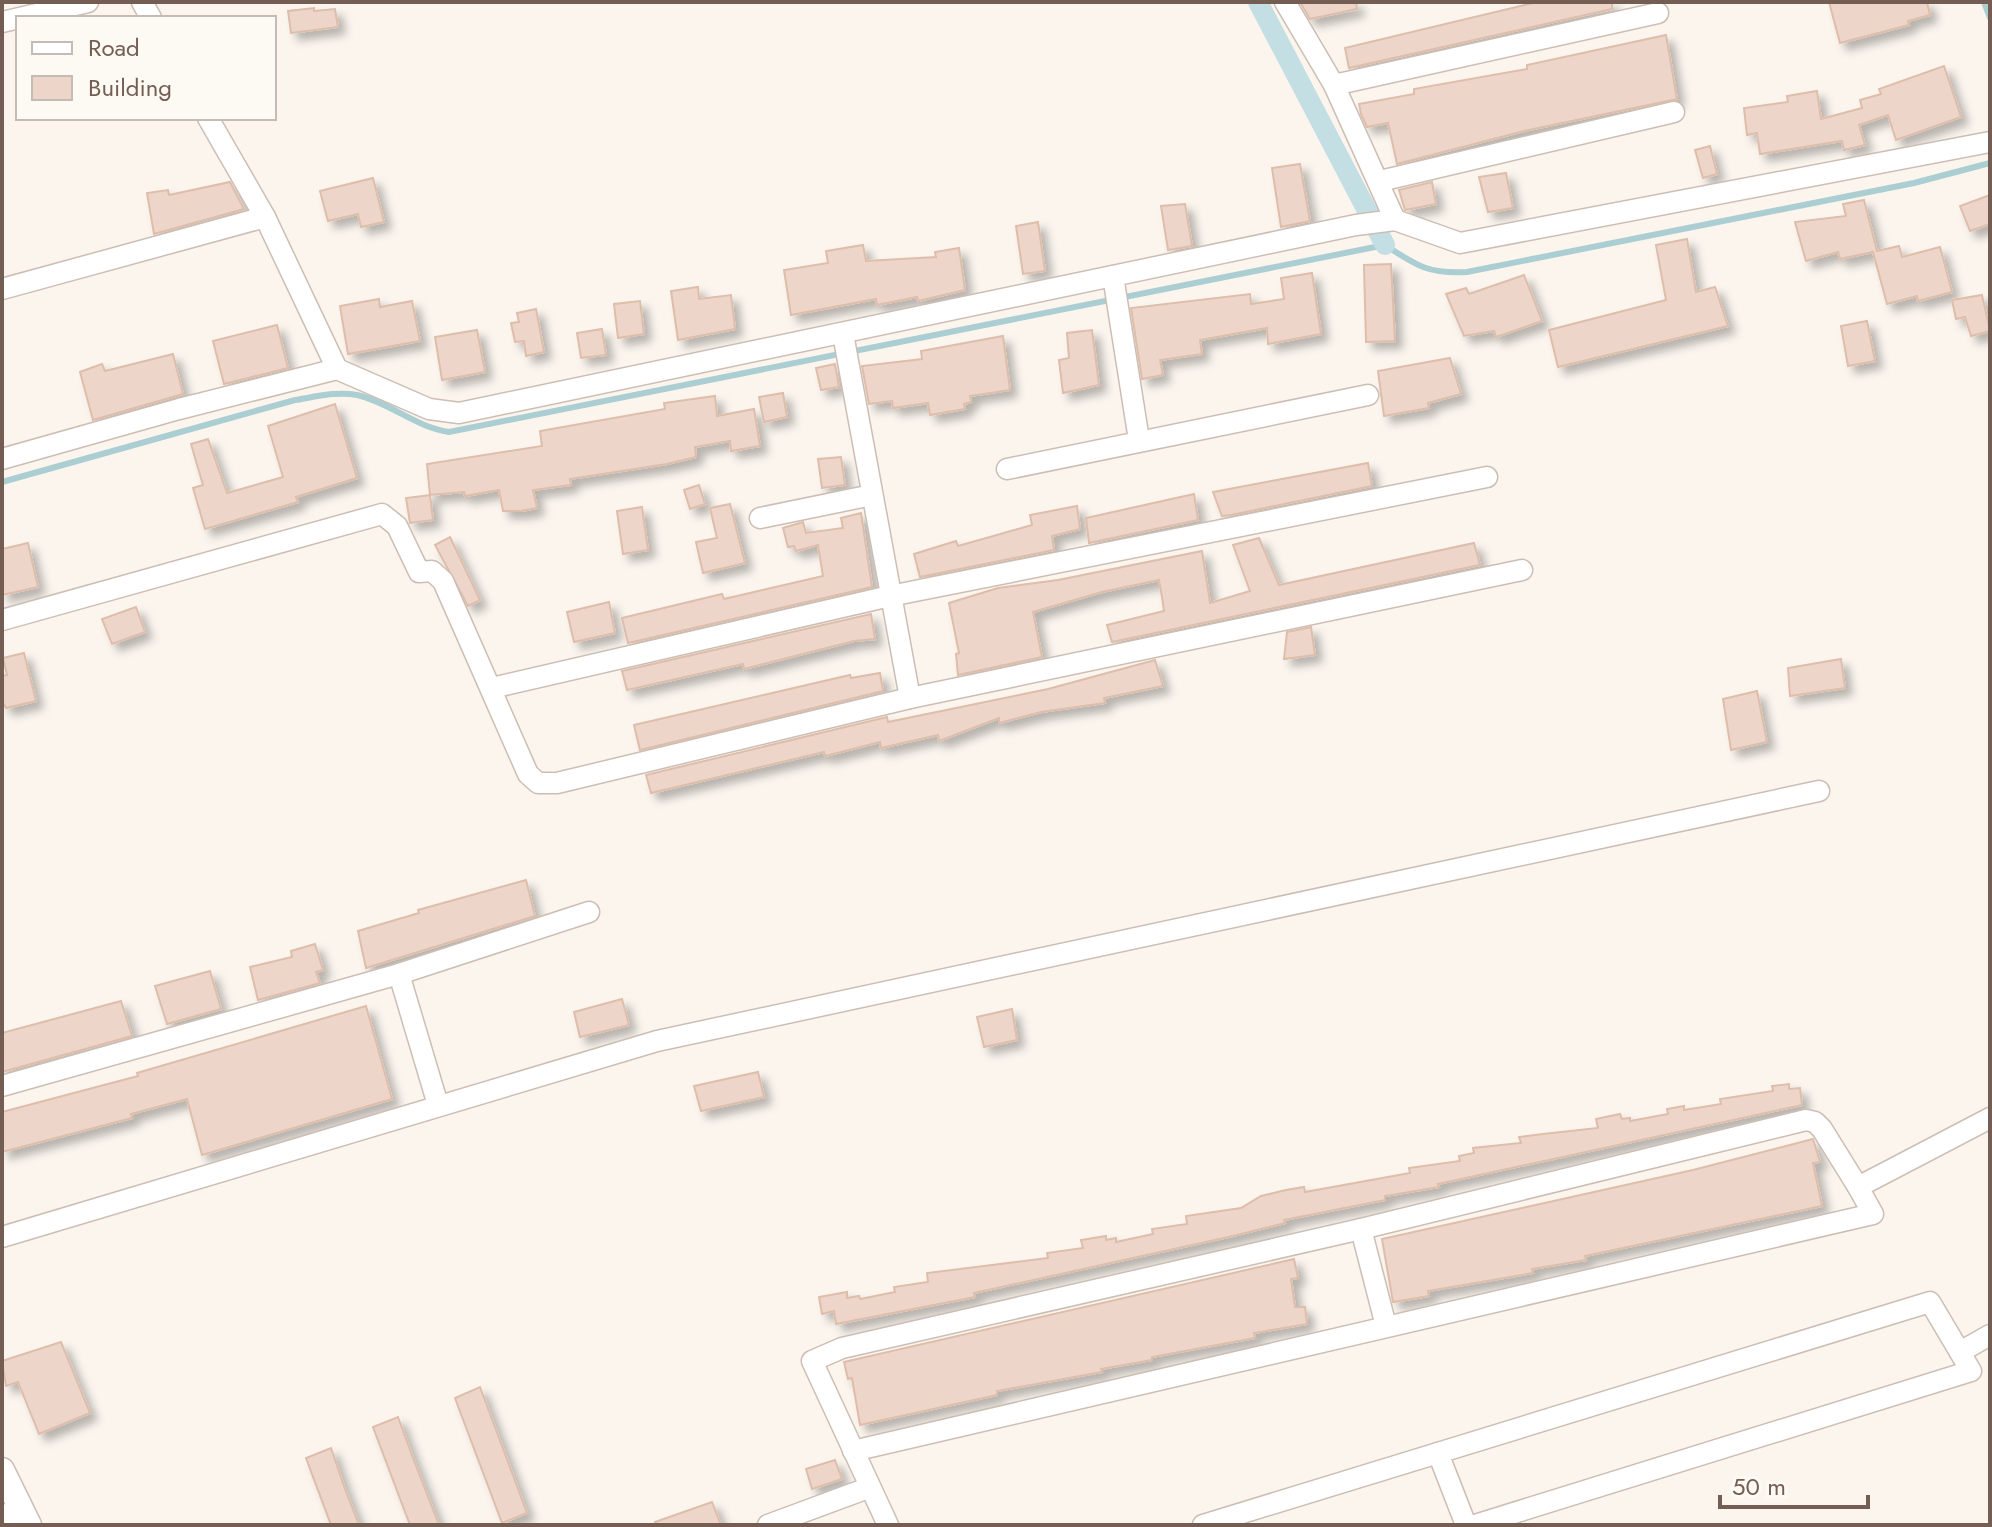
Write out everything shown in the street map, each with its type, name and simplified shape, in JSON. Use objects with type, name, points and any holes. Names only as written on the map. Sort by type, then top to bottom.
[{"type":"street","points":[[28,16],[88,2]]},
{"type":"street","points":[[1285,2],[1334,85],[1380,181],[1388,221]]},
{"type":"street","points":[[1334,85],[1658,13]]},
{"type":"street","points":[[1380,181],[1674,112]]},
{"type":"street","points":[[209,120],[265,217],[337,369]]},
{"type":"street","points":[[2,459],[337,369],[429,409],[459,413],[845,346],[1115,288],[1356,225],[1388,221],[1460,243],[1990,142]]},
{"type":"street","points":[[2,289],[265,217]]},
{"type":"street","points":[[1115,288],[1139,440]]},
{"type":"street","points":[[845,346],[910,698]]},
{"type":"street","points":[[1007,469],[1368,395]]},
{"type":"street","points":[[492,688],[890,596],[1487,477]]},
{"type":"street","points":[[760,518],[872,495]]},
{"type":"street","points":[[2,620],[382,514],[397,526],[419,572],[432,571],[443,581],[528,774],[538,783],[557,783],[910,698],[1522,570]]},
{"type":"street","points":[[2,1237],[657,1041],[1819,791]]},
{"type":"street","points":[[2,1086],[399,974],[589,912]]},
{"type":"street","points":[[399,974],[438,1105]]},
{"type":"street","points":[[1858,1187],[1990,1118]]},
{"type":"street","points":[[853,1451],[1873,1214],[1822,1129],[1815,1122],[1806,1120],[1361,1229],[857,1345],[812,1361],[868,1488],[888,1525]]},
{"type":"street","points":[[1361,1229],[1386,1326]]},
{"type":"street","points":[[1203,1525],[1930,1302],[1971,1371],[1475,1525]]},
{"type":"street","points":[[1960,1352],[1990,1335]]},
{"type":"street","points":[[1438,1453],[1466,1525]]},
{"type":"street","points":[[2,1470],[18,1517]]},
{"type":"street","points":[[768,1525],[868,1488]]},
{"type":"building","points":[[1300,2],[1356,2],[1357,9],[1310,19]]},
{"type":"building","points":[[1537,2],[1612,2],[1612,9],[1349,68],[1345,48]]},
{"type":"building","points":[[1829,2],[1927,2],[1930,15],[1908,21],[1909,25],[1840,43]]},
{"type":"building","points":[[314,8],[314,11],[335,9],[338,27],[291,33],[288,11]]},
{"type":"building","points":[[1666,35],[1677,99],[1524,131],[1397,164],[1388,123],[1367,127],[1361,114],[1359,104],[1414,94],[1414,89],[1527,69],[1527,65]]},
{"type":"building","points":[[1944,66],[1961,117],[1896,140],[1888,115],[1859,125],[1865,145],[1844,150],[1842,141],[1760,154],[1757,133],[1747,135],[1744,108],[1788,102],[1787,96],[1817,91],[1821,119],[1862,108],[1860,100],[1881,94],[1879,89]]},
{"type":"building","points":[[1710,146],[1717,174],[1703,178],[1695,150]]},
{"type":"building","points":[[1300,164],[1310,221],[1281,227],[1272,168]]},
{"type":"building","points":[[1506,173],[1513,208],[1488,212],[1479,177]]},
{"type":"building","points":[[373,178],[384,222],[361,227],[358,214],[328,221],[320,191]]},
{"type":"building","points":[[230,182],[244,209],[154,234],[147,193],[168,190],[169,195]]},
{"type":"building","points":[[1432,182],[1436,204],[1405,210],[1399,190]]},
{"type":"building","points":[[1990,195],[1990,224],[1970,231],[1960,206]]},
{"type":"building","points":[[1864,200],[1877,251],[1899,246],[1902,257],[1940,247],[1952,292],[1918,301],[1917,296],[1887,304],[1873,252],[1840,259],[1838,252],[1806,261],[1795,222],[1846,216],[1843,204]]},
{"type":"building","points":[[1185,204],[1192,246],[1168,250],[1161,206]]},
{"type":"building","points":[[1038,222],[1045,271],[1023,274],[1016,226]]},
{"type":"building","points":[[1687,239],[1696,292],[1715,287],[1728,326],[1558,367],[1549,330],[1666,300],[1656,245]]},
{"type":"building","points":[[863,245],[866,261],[936,257],[935,252],[959,248],[965,290],[918,301],[917,297],[877,305],[876,299],[791,315],[784,270],[828,263],[826,251]]},
{"type":"building","points":[[1391,264],[1395,341],[1366,342],[1364,265]]},
{"type":"building","points":[[1312,273],[1321,334],[1268,344],[1267,328],[1200,340],[1202,354],[1160,360],[1163,375],[1142,379],[1131,308],[1250,294],[1251,304],[1284,299],[1281,278]]},
{"type":"building","points":[[1524,275],[1542,321],[1496,337],[1494,331],[1464,336],[1446,294],[1466,288],[1469,294]]},
{"type":"building","points":[[698,287],[699,299],[731,295],[735,329],[678,340],[671,291]]},
{"type":"building","points":[[1982,295],[1990,331],[1971,336],[1965,317],[1956,319],[1952,300]]},
{"type":"building","points":[[379,299],[380,307],[412,301],[420,341],[348,354],[340,306]]},
{"type":"building","points":[[640,301],[644,334],[618,338],[614,304]]},
{"type":"building","points":[[536,309],[544,352],[526,356],[524,341],[515,342],[511,323],[519,322],[517,313]]},
{"type":"building","points":[[1867,321],[1875,361],[1848,366],[1841,326]]},
{"type":"building","points":[[277,325],[288,368],[224,384],[213,341]]},
{"type":"building","points":[[602,329],[606,355],[581,358],[577,333]]},
{"type":"building","points":[[477,330],[485,372],[442,380],[435,337]]},
{"type":"building","points":[[1092,330],[1099,385],[1063,393],[1059,360],[1069,358],[1067,333]]},
{"type":"building","points":[[1003,336],[1010,390],[970,396],[971,402],[964,404],[965,409],[930,415],[928,403],[893,408],[892,401],[869,404],[862,366],[922,359],[921,351]]},
{"type":"building","points":[[173,354],[183,394],[93,420],[80,372],[102,364],[105,371]]},
{"type":"building","points":[[1450,358],[1461,394],[1428,403],[1429,408],[1384,416],[1378,371]]},
{"type":"building","points":[[835,364],[839,387],[821,390],[816,368]]},
{"type":"building","points":[[783,393],[787,417],[764,422],[759,397]]},
{"type":"building","points":[[715,396],[717,416],[754,409],[760,446],[731,451],[730,441],[695,447],[696,457],[570,479],[571,485],[533,490],[537,508],[521,511],[503,511],[499,490],[465,496],[464,492],[430,495],[427,464],[542,446],[540,431],[665,409],[664,403]]},
{"type":"building","points":[[335,404],[357,478],[296,497],[298,502],[205,529],[193,488],[203,485],[191,444],[208,439],[227,493],[283,477],[268,426]]},
{"type":"building","points":[[841,457],[845,485],[822,488],[818,459]]},
{"type":"building","points":[[1368,463],[1372,486],[1231,515],[1222,516],[1213,492]]},
{"type":"building","points":[[699,485],[705,504],[690,509],[684,490]]},
{"type":"building","points":[[1194,494],[1198,520],[1089,543],[1086,518]]},
{"type":"building","points":[[430,495],[433,520],[410,523],[406,498]]},
{"type":"building","points":[[730,504],[745,563],[703,573],[696,542],[717,538],[710,508]]},
{"type":"building","points":[[1077,506],[1080,529],[1052,536],[1054,550],[920,577],[914,554],[956,541],[958,546],[1032,525],[1030,515]]},
{"type":"building","points":[[642,507],[648,550],[623,554],[617,511]]},
{"type":"building","points":[[861,513],[872,587],[628,643],[622,618],[722,594],[724,599],[823,576],[818,545],[796,551],[794,546],[788,547],[783,528],[803,522],[806,533],[843,528],[841,518]]},
{"type":"building","points":[[450,537],[480,600],[468,606],[435,545]]},
{"type":"building","points":[[1259,538],[1279,585],[1474,543],[1480,565],[1112,642],[1107,625],[1164,611],[1159,580],[1102,592],[1033,612],[1042,657],[958,675],[956,654],[959,653],[949,603],[998,588],[1058,580],[1202,551],[1210,603],[1250,591],[1233,545]]},
{"type":"building","points":[[28,543],[38,587],[2,595],[2,549]]},
{"type":"building","points":[[609,602],[615,633],[574,642],[567,612]]},
{"type":"building","points":[[136,607],[145,632],[112,644],[102,619]]},
{"type":"building","points":[[871,614],[875,639],[854,641],[744,669],[743,664],[627,690],[622,671]]},
{"type":"building","points":[[1311,627],[1315,655],[1284,659],[1287,632]]},
{"type":"building","points":[[24,653],[36,701],[6,708],[2,701],[2,676],[7,675],[3,658]]},
{"type":"building","points":[[1841,659],[1845,688],[1790,696],[1788,668]]},
{"type":"building","points":[[1155,660],[1163,686],[1104,698],[1105,703],[1041,712],[999,723],[999,718],[939,741],[938,735],[881,748],[880,742],[825,756],[824,752],[651,793],[646,775],[887,717],[888,722],[1048,689]]},
{"type":"building","points":[[880,673],[883,691],[640,750],[634,725],[850,675],[851,678]]},
{"type":"building","points":[[1757,691],[1767,742],[1731,750],[1723,699]]},
{"type":"building","points":[[526,880],[535,916],[366,968],[358,931],[419,913],[418,910]]},
{"type":"building","points":[[315,944],[323,970],[316,972],[320,983],[258,1000],[250,967],[292,957],[291,951]]},
{"type":"building","points":[[210,971],[221,1009],[167,1024],[155,986]]},
{"type":"building","points":[[622,999],[629,1025],[580,1037],[574,1012]]},
{"type":"building","points":[[121,1001],[132,1036],[2,1072],[2,1033]]},
{"type":"building","points":[[366,1006],[392,1099],[202,1155],[187,1099],[131,1114],[132,1118],[2,1152],[2,1112],[138,1076],[137,1073]]},
{"type":"building","points":[[1012,1009],[1017,1040],[984,1047],[977,1017]]},
{"type":"building","points":[[758,1072],[764,1097],[701,1111],[694,1086]]},
{"type":"building","points":[[1789,1084],[1789,1089],[1800,1088],[1802,1105],[1438,1184],[1439,1187],[1385,1196],[1385,1200],[1284,1220],[1285,1223],[1233,1236],[974,1293],[975,1297],[836,1324],[834,1311],[822,1314],[819,1297],[847,1292],[847,1298],[859,1296],[860,1299],[895,1292],[894,1287],[928,1282],[927,1273],[1048,1258],[1047,1253],[1083,1248],[1081,1240],[1106,1236],[1106,1240],[1116,1238],[1116,1242],[1153,1234],[1152,1229],[1187,1224],[1186,1216],[1241,1208],[1261,1196],[1286,1190],[1304,1187],[1305,1192],[1410,1173],[1409,1168],[1460,1161],[1459,1156],[1474,1153],[1473,1148],[1521,1143],[1519,1137],[1598,1128],[1596,1119],[1620,1114],[1622,1119],[1630,1118],[1630,1121],[1668,1114],[1667,1109],[1684,1106],[1684,1110],[1721,1104],[1720,1099],[1773,1091],[1772,1086]]},
{"type":"building","points":[[1813,1139],[1820,1162],[1813,1163],[1822,1206],[1585,1256],[1586,1260],[1532,1269],[1533,1273],[1428,1291],[1429,1296],[1393,1302],[1382,1239],[1693,1170]]},
{"type":"building","points":[[1294,1259],[1298,1278],[1291,1279],[1295,1307],[1305,1307],[1307,1324],[1254,1333],[1255,1338],[1152,1357],[1152,1360],[1101,1369],[1102,1372],[997,1391],[997,1395],[860,1425],[852,1378],[848,1379],[844,1362]]},
{"type":"building","points":[[61,1342],[90,1413],[39,1434],[18,1382],[6,1386],[2,1361]]},
{"type":"building","points":[[480,1387],[527,1513],[502,1523],[455,1398]]},
{"type":"building","points":[[398,1417],[439,1525],[410,1525],[373,1427]]},
{"type":"building","points":[[331,1448],[359,1525],[331,1525],[306,1458]]},
{"type":"building","points":[[835,1460],[842,1479],[812,1489],[806,1469]]},
{"type":"building","points":[[712,1502],[721,1525],[655,1525],[655,1522]]},
{"type":"waterway","points":[[1258,2],[1385,245]]},
{"type":"waterway","points":[[1984,2],[1990,18]]},
{"type":"waterway","points":[[2,482],[318,396],[341,394],[369,398],[425,425],[449,432],[1385,245],[1432,270],[1467,272],[1914,183],[1990,163]]}]
